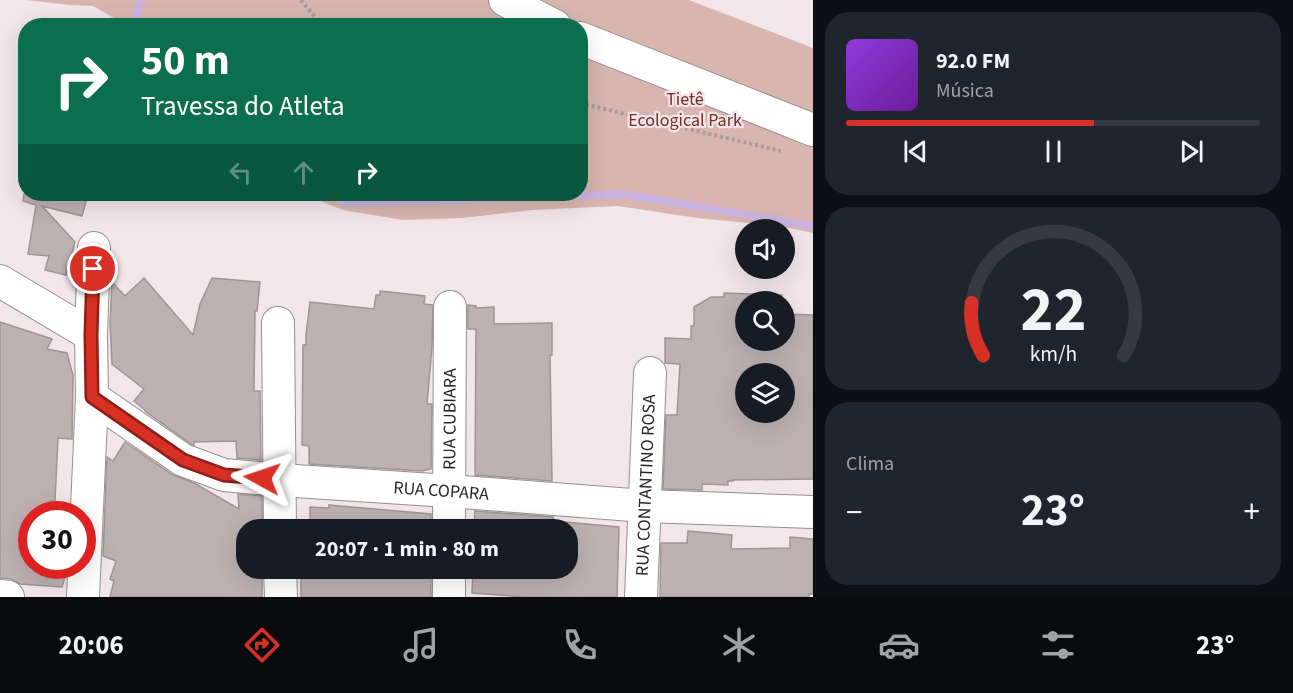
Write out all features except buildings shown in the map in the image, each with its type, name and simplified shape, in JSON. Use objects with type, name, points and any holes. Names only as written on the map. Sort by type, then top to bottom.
[{"type":"street","points":[[505,0],[540,18]]},
{"type":"street","points":[[588,41],[813,130]]},
{"type":"street","points":[[83,597],[92,397],[91,335],[94,248]]},
{"type":"street","points":[[0,281],[91,335]]},
{"type":"street","name":"RUA CUBIARA","points":[[449,519],[450,307]]},
{"type":"street","points":[[278,322],[280,519]]},
{"type":"street","name":"RUA CONTANTINO ROSA","points":[[641,597],[650,374]]},
{"type":"street","name":"RUA COPARA","points":[[92,397],[183,460],[224,475],[645,506],[813,513]]},
{"type":"street","points":[[280,579],[280,597]]},
{"type":"street","points":[[449,579],[449,597]]},
{"type":"street","points":[[0,596],[8,597]]},
{"type":"path","points":[[301,0],[316,18]]},
{"type":"path","points":[[588,104],[790,153]]},
{"type":"green space","name":"Tietê Ecological Park","points":[[26,0],[689,0],[813,48],[813,233],[795,229],[795,219],[735,219],[735,222],[618,206],[533,210],[462,218],[403,220],[343,210],[320,201],[588,201],[588,18],[114,18],[93,6]]},
{"type":"waterway","points":[[138,18],[136,15],[141,0]]},
{"type":"waterway","points":[[588,195],[622,194],[813,226]]},
{"type":"waterway","points":[[342,201],[346,203],[407,201]]},
{"type":"route","points":[[93,269],[92,397],[183,460],[224,475],[262,478]]}]
